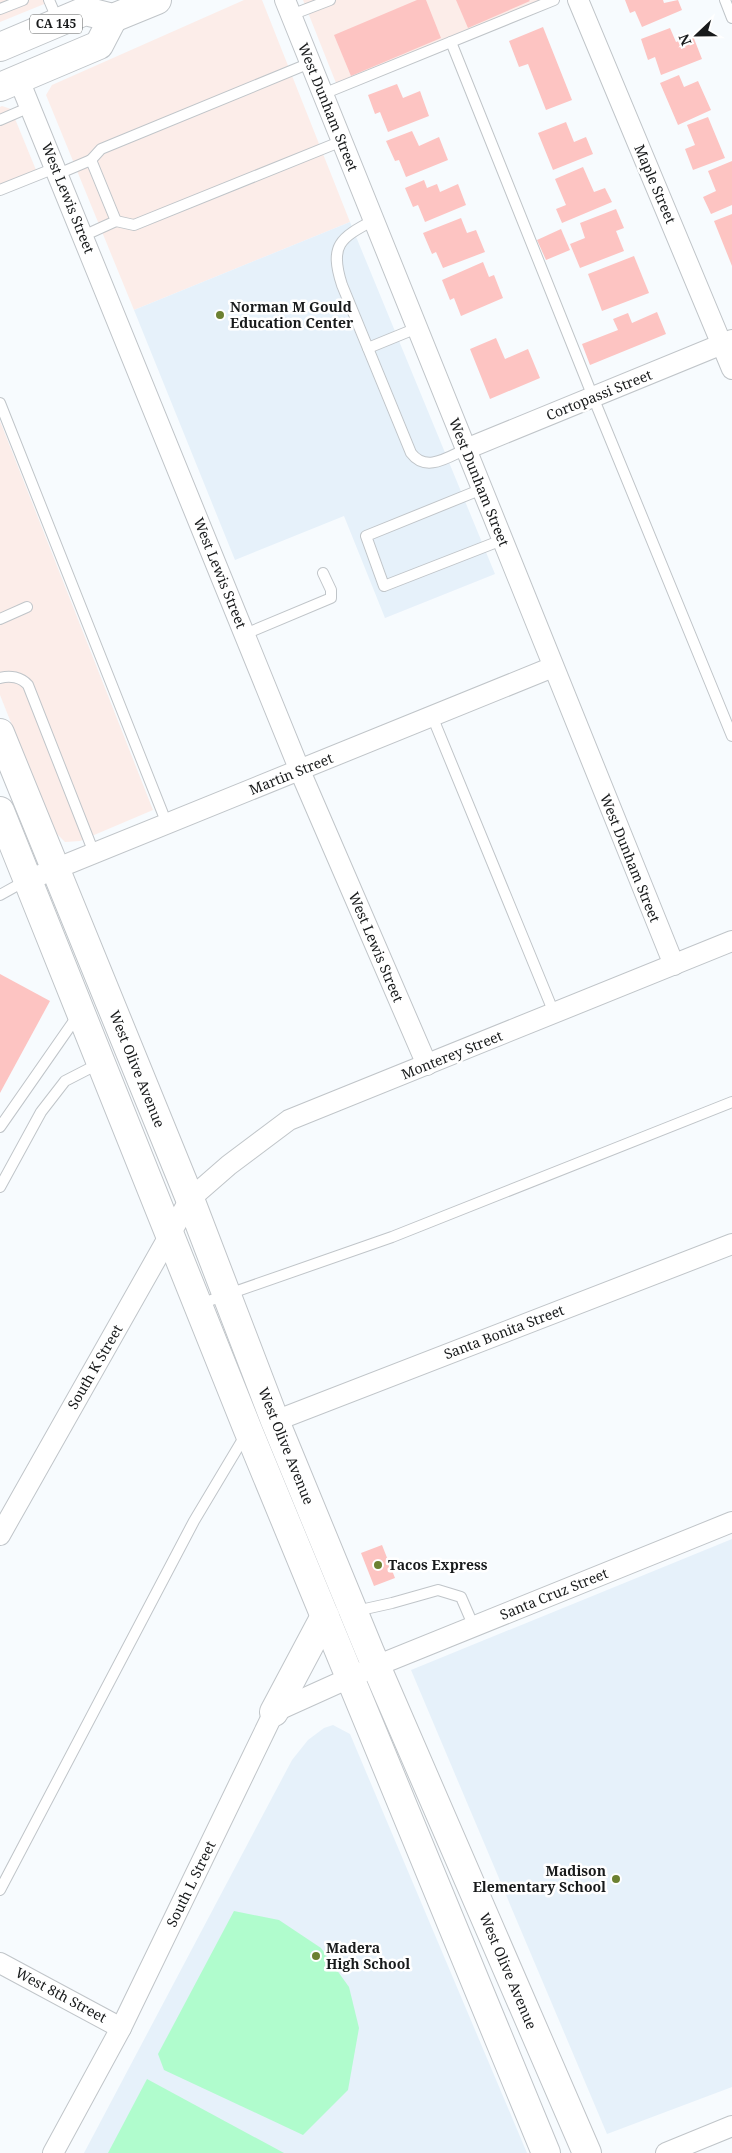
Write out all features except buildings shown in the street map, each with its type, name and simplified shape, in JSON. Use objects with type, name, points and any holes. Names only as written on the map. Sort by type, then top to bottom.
[{"type":"main road","points":[[109,9],[157,0]]},
{"type":"main road","name":"CA 145","points":[[2,42],[54,11],[109,9],[99,45],[9,83]]},
{"type":"main road","name":"West Olive Avenue","points":[[0,733],[57,868],[190,1199],[275,1421],[353,1612],[587,2153]]},
{"type":"main road","name":"West Olive Avenue","points":[[0,811],[248,1430],[546,2153]]},
{"type":"main road","points":[[274,1712],[325,1616]]},
{"type":"street","name":"Maple Street","points":[[578,0],[727,342],[732,369]]},
{"type":"street","name":"West Dunham Street","points":[[288,8],[674,965]]},
{"type":"street","name":"West Lewis Street","points":[[9,83],[30,107],[300,771],[427,1065]]},
{"type":"street","name":"Cortopassi Street","points":[[466,449],[727,342]]},
{"type":"street","name":"Martin Street","points":[[28,880],[553,667]]},
{"type":"street","name":"Monterey Street","points":[[190,1199],[229,1165],[289,1120],[732,941]]},
{"type":"street","name":"South K Street","points":[[0,1535],[6,1510],[190,1199]]},
{"type":"street","name":"Santa Bonita Street","points":[[275,1421],[732,1244]]},
{"type":"street","name":"Santa Cruz Street","points":[[376,1666],[732,1522]]},
{"type":"street","points":[[274,1712],[376,1666]]},
{"type":"street","name":"South L Street","points":[[53,2153],[121,2028],[274,1712]]},
{"type":"street","name":"West 8th Street","points":[[0,1962],[121,2028]]},
{"type":"street","points":[[666,2153],[732,2126]]},
{"type":"lane","points":[[0,9],[23,0]]},
{"type":"lane","points":[[288,8],[330,0]]},
{"type":"lane","points":[[725,0],[732,18]]},
{"type":"lane","points":[[323,94],[550,1]]},
{"type":"lane","points":[[451,42],[593,397],[732,736]]},
{"type":"lane","points":[[0,190],[91,160],[101,150],[310,63]]},
{"type":"lane","points":[[0,120],[30,107]]},
{"type":"lane","points":[[83,236],[116,222],[134,225],[342,141]]},
{"type":"lane","points":[[91,160],[116,222]]},
{"type":"lane","points":[[374,220],[345,238],[338,248],[335,258],[342,284],[411,453],[417,460],[425,464],[433,463],[466,449]]},
{"type":"lane","points":[[368,348],[417,328]]},
{"type":"lane","points":[[0,403],[167,824]]},
{"type":"lane","points":[[482,488],[366,536],[384,586],[502,540]]},
{"type":"lane","points":[[245,634],[331,598],[332,590],[323,572]]},
{"type":"lane","points":[[0,619],[27,607]]},
{"type":"lane","points":[[0,678],[14,677],[23,680],[28,685],[94,853]]},
{"type":"lane","points":[[432,716],[554,1014]]},
{"type":"lane","points":[[0,895],[28,880]]},
{"type":"lane","points":[[0,1128],[81,1011]]},
{"type":"lane","points":[[0,1187],[41,1112],[65,1081],[102,1063]]},
{"type":"lane","points":[[199,1304],[392,1237],[732,1102]]},
{"type":"lane","points":[[0,1890],[194,1521],[248,1430]]},
{"type":"lane","points":[[353,1612],[438,1590],[461,1597],[474,1626]]},
{"type":"shaded area","points":[[0,0],[54,0],[0,22]]},
{"type":"shaded area","points":[[244,0],[262,0],[350,222],[134,310],[46,95],[52,85]]},
{"type":"shaded area","points":[[303,0],[540,0],[336,83]]},
{"type":"shaded area","points":[[0,107],[11,109],[36,170],[0,184]]},
{"type":"shaded area","points":[[350,222],[495,574],[385,618],[344,516],[235,560],[134,310]]},
{"type":"shaded area","points":[[0,421],[153,810],[80,841],[65,842],[54,831],[0,695]]},
{"type":"shaded area","name":"Madison Elementary School","points":[[732,1539],[732,2087],[607,2134],[411,1670]]},
{"type":"shaded area","name":"Madera High School","points":[[333,1725],[350,1734],[527,2153],[84,2153],[292,1760],[308,1740],[324,1728]]},
{"type":"green space","points":[[234,1911],[279,1920],[321,1948],[349,1987],[359,2028],[348,2090],[303,2135],[164,2070],[158,2054]]},
{"type":"green space","points":[[147,2079],[284,2153],[108,2153]]},
{"type":"place","name":"Norman M Gould Education Center","points":[[220,315]]},
{"type":"place","name":"Tacos Express","points":[[378,1565]]},
{"type":"place","name":"Madison Elementary School","points":[[616,1879]]},
{"type":"place","name":"Madera High School","points":[[316,1956]]}]
